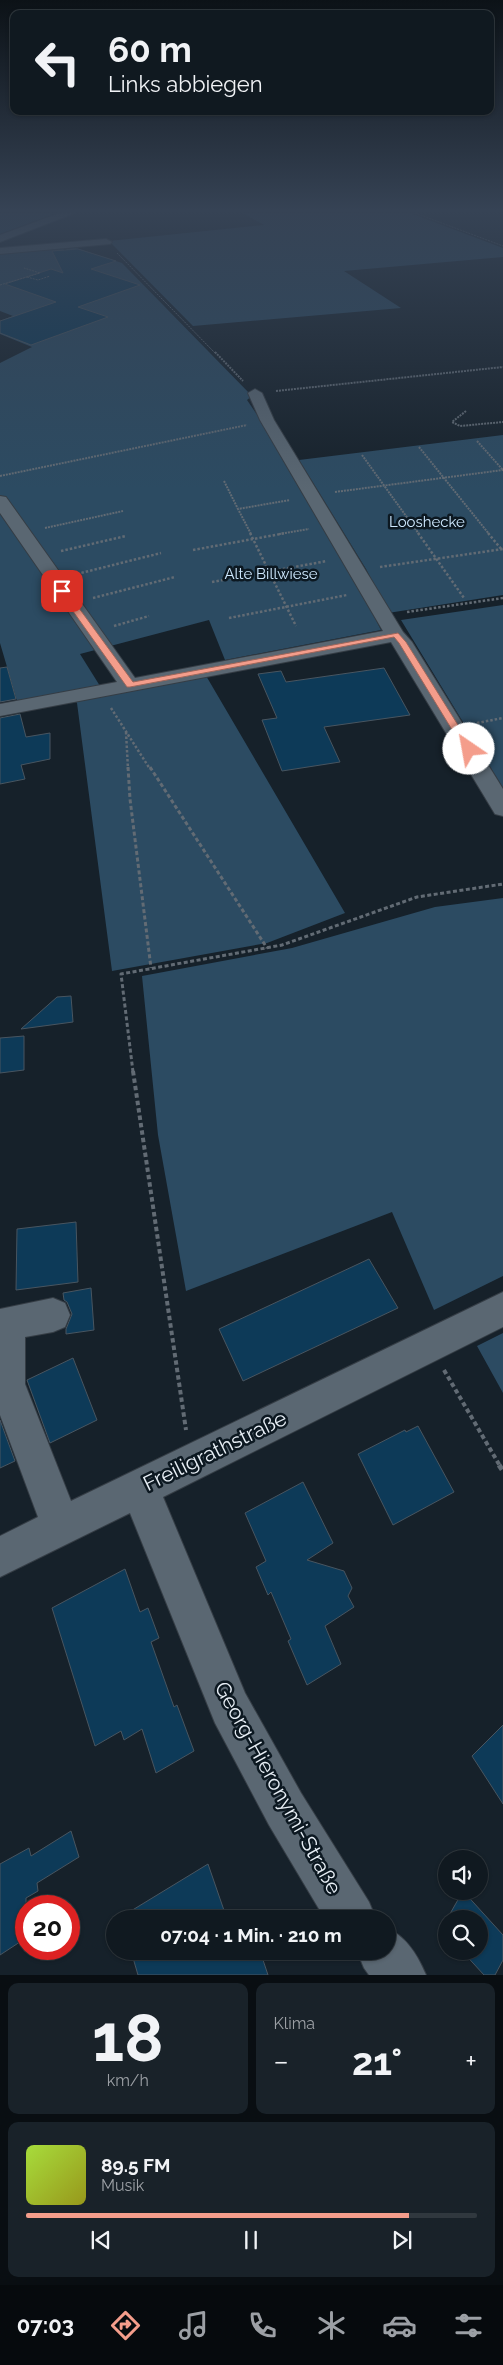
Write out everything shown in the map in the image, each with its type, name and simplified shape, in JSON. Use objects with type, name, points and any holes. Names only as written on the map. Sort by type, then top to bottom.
[{"type":"street","points":[[256,393],[268,420],[395,635],[402,642],[503,808]]},
{"type":"street","points":[[0,501],[130,685]]},
{"type":"street","points":[[0,710],[395,635]]},
{"type":"street","name":"Freiligrathstraße","points":[[0,1557],[503,1309]]},
{"type":"street","points":[[53,1315],[8,1323],[7,1384],[47,1493],[63,1526]]},
{"type":"street","name":"Georg-Hieronymi-Straße","points":[[140,1489],[230,1708],[285,1809],[347,1910]]},
{"type":"street","points":[[388,1960],[401,1975]]},
{"type":"path","points":[[169,305],[256,393],[503,367]]},
{"type":"path","points":[[466,411],[457,416],[452,422],[460,426],[503,422]]},
{"type":"path","points":[[0,476],[268,420]]},
{"type":"path","points":[[477,441],[503,470]]},
{"type":"path","points":[[420,447],[502,550]]},
{"type":"path","points":[[362,455],[464,598]]},
{"type":"path","points":[[238,508],[384,485],[503,470]]},
{"type":"path","points":[[224,482],[296,626]]},
{"type":"path","points":[[22,533],[123,511]]},
{"type":"path","points":[[193,550],[312,528]]},
{"type":"path","points":[[38,556],[126,536]]},
{"type":"path","points":[[358,571],[502,550]]},
{"type":"path","points":[[54,579],[162,553]]},
{"type":"path","points":[[212,582],[331,560]]},
{"type":"path","points":[[71,603],[175,577]]},
{"type":"path","points":[[229,618],[370,591]]},
{"type":"path","points":[[384,616],[503,598]]},
{"type":"path","points":[[91,632],[149,616]]},
{"type":"path","points":[[100,691],[267,948]]},
{"type":"path","points":[[126,732],[131,808],[151,968]]},
{"type":"path","points":[[191,1463],[136,1105],[121,974],[282,945],[417,897],[503,884]]},
{"type":"path","points":[[430,1346],[503,1471]]},
{"type":"green space","name":"Alte Billwiese","points":[[0,305],[163,305],[252,396],[247,400],[262,422],[362,592],[381,630],[225,660],[209,620],[80,654],[100,686],[17,701],[0,643],[0,363],[32,347],[0,334],[0,321],[13,316],[0,311]]},
{"type":"green space","points":[[172,305],[397,305],[401,308],[193,326]]},
{"type":"green space","name":"Looshecke","points":[[503,435],[503,595],[388,613],[366,569],[299,460]]},
{"type":"green space","points":[[503,605],[503,788],[401,620]]},
{"type":"green space","points":[[205,674],[345,913],[267,943],[112,971],[77,703],[74,699]]},
{"type":"green space","points":[[503,898],[503,1276],[434,1310],[392,1212],[186,1291],[158,1135],[142,976],[292,948],[435,907]]},
{"type":"green space","points":[[503,1333],[503,1393],[477,1346]]},
{"type":"building","points":[[47,305],[83,305],[78,307],[108,317],[31,345],[0,333],[0,321]]},
{"type":"building","points":[[7,667],[16,699],[0,702],[0,668]]},
{"type":"building","points":[[384,668],[410,715],[324,727],[340,762],[282,771],[262,720],[277,718],[258,674],[281,671],[286,682]]},
{"type":"building","points":[[20,714],[26,737],[50,733],[50,759],[21,765],[25,779],[0,784],[0,718]]},
{"type":"building","points":[[71,996],[73,1022],[21,1029],[57,997]]},
{"type":"building","points":[[24,1036],[24,1070],[0,1073],[0,1038]]},
{"type":"building","points":[[76,1222],[78,1282],[16,1290],[17,1229]]},
{"type":"building","points":[[369,1259],[398,1308],[243,1381],[219,1329]]},
{"type":"building","points":[[91,1288],[94,1330],[66,1334],[72,1314],[67,1302],[64,1300],[63,1293]]},
{"type":"building","points":[[73,1358],[97,1420],[50,1443],[27,1380]]},
{"type":"building","points":[[0,1420],[15,1461],[0,1468]]},
{"type":"building","points":[[418,1426],[454,1492],[393,1525],[358,1454],[405,1430],[406,1432]]},
{"type":"building","points":[[303,1482],[333,1543],[307,1560],[344,1571],[352,1588],[348,1596],[354,1607],[325,1626],[341,1664],[307,1685],[288,1641],[291,1639],[271,1592],[268,1595],[256,1567],[266,1561],[245,1513]]},
{"type":"building","points":[[125,1569],[140,1612],[148,1608],[159,1638],[151,1642],[174,1707],[177,1705],[194,1751],[156,1773],[142,1729],[124,1740],[121,1731],[95,1746],[52,1608]]},
{"type":"building","points":[[503,1725],[503,1804],[472,1756]]},
{"type":"building","points":[[71,1831],[79,1857],[37,1883],[38,1891],[31,1895],[15,1895],[15,1945],[0,1955],[0,1864],[29,1848],[31,1856]]},
{"type":"building","points":[[208,1864],[224,1910],[132,1910]]},
{"type":"building","points":[[458,1900],[471,1900],[480,1910],[452,1910]]},
{"type":"building","points":[[488,1918],[503,1935],[503,1960],[495,1975],[484,1975],[470,1960],[488,1960]]},
{"type":"building","points":[[134,1960],[263,1960],[268,1975],[138,1975]]},
{"type":"route","points":[[62,591],[130,685],[395,635],[402,642],[469,749]]}]
